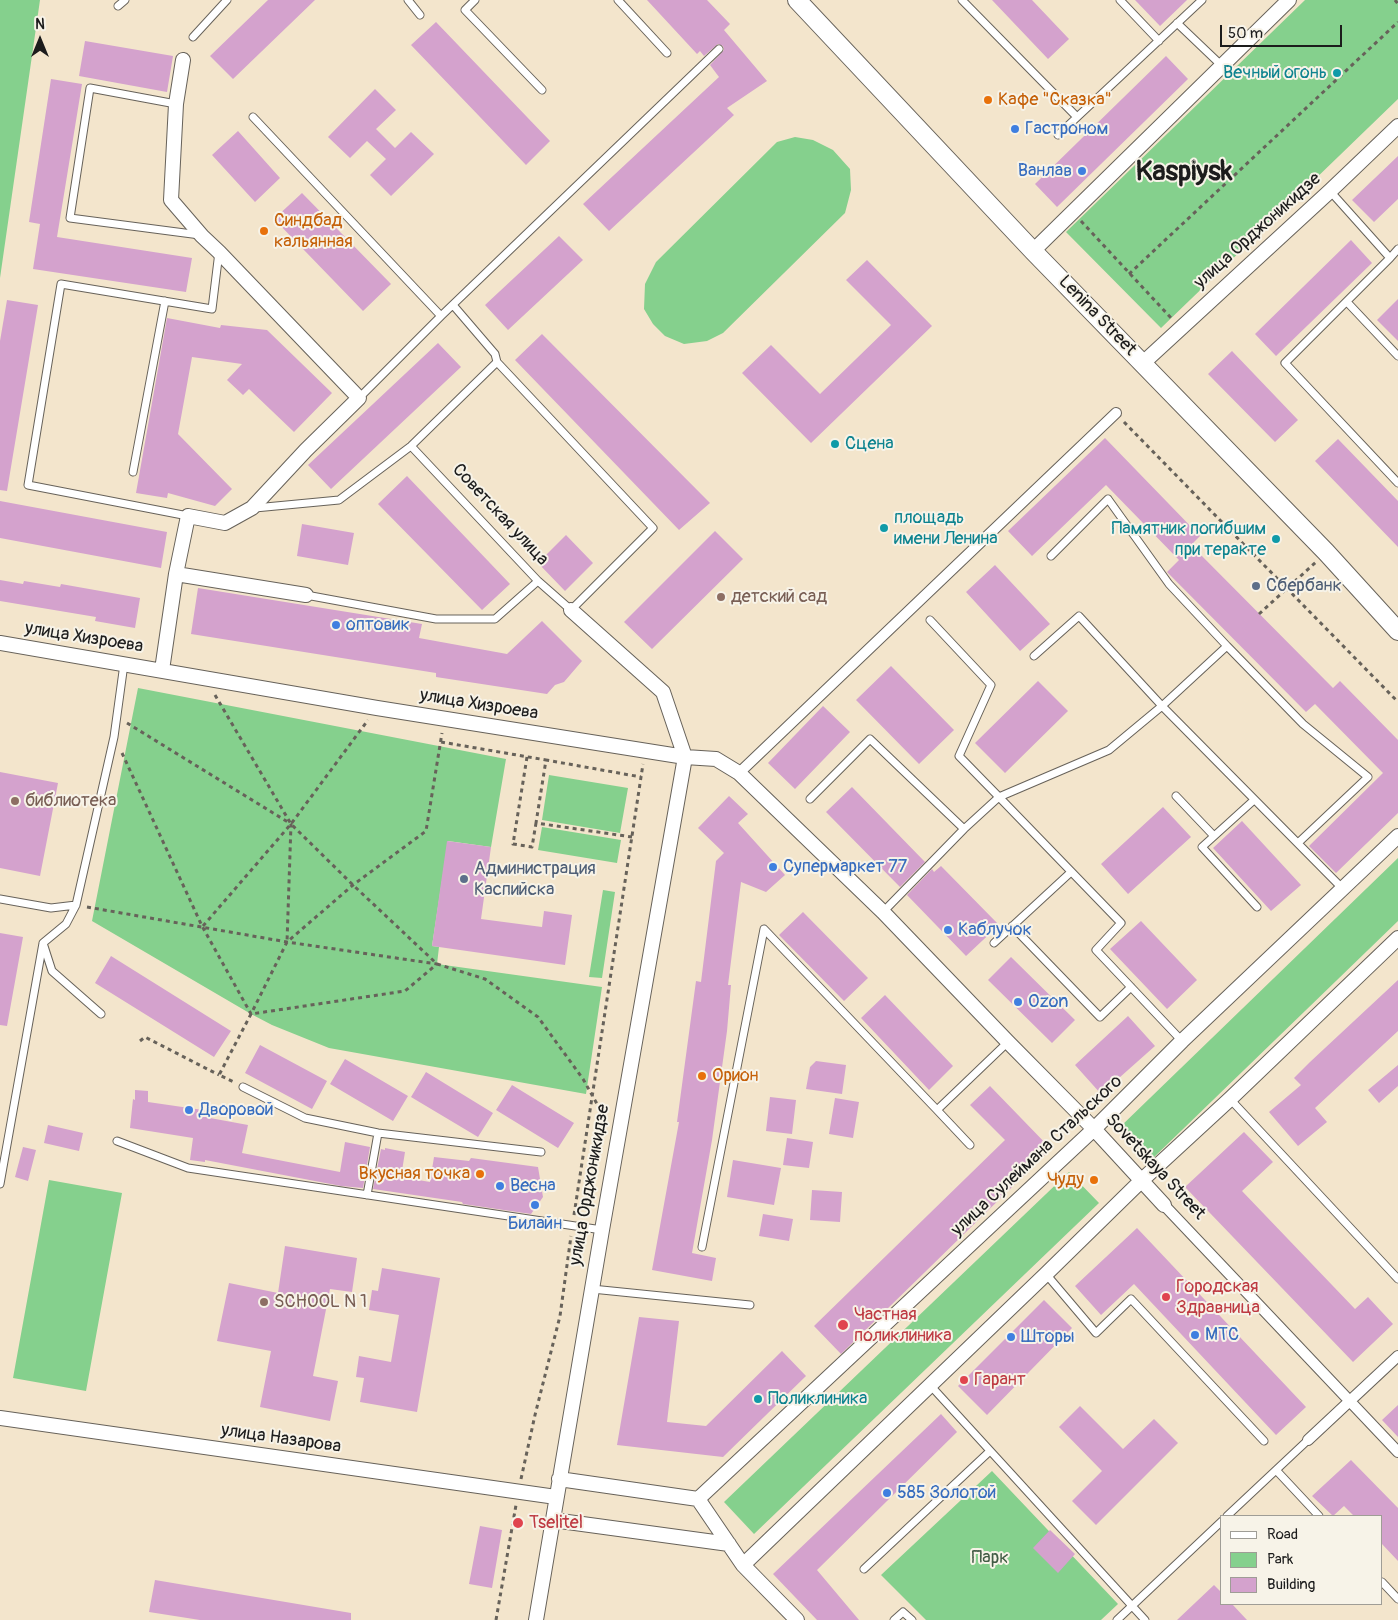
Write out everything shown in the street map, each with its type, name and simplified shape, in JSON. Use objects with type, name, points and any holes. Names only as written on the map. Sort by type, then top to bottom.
[{"type":"street","name":"Lenina Street","points":[[797,0],[1033,251],[1326,552],[1398,631]]},
{"type":"street","points":[[1033,251],[1289,0]]},
{"type":"street","points":[[183,60],[176,104],[171,200],[202,236],[359,398],[306,450],[252,508],[225,523],[188,516]]},
{"type":"street","name":"улица Орджоникидзе","points":[[1143,362],[1330,191],[1398,126]]},
{"type":"street","points":[[738,773],[1116,413]]},
{"type":"street","name":"улица Хизроева","points":[[162,670],[176,574],[188,516]]},
{"type":"street","points":[[176,574],[306,595]]},
{"type":"street","points":[[571,610],[663,692],[685,757]]},
{"type":"street","name":"улица Хизроева","points":[[0,643],[444,719],[644,751],[716,759],[738,773],[774,808]]},
{"type":"street","name":"улица Орджоникидзе","points":[[536,1620],[617,1141],[685,757]]},
{"type":"street","name":"Sovetskaya Street","points":[[774,808],[883,912],[1094,1129],[1398,1452]]},
{"type":"street","name":"улица Сулеймана Стальского","points":[[698,1499],[1094,1129],[1182,1042],[1398,836]]},
{"type":"street","points":[[743,1565],[1142,1180],[1230,1099],[1398,938]]},
{"type":"street","points":[[1308,1440],[1398,1356]]},
{"type":"street","name":"улица Назарова","points":[[0,1418],[556,1497]]},
{"type":"street","points":[[560,1478],[698,1499],[743,1565],[797,1620]]},
{"type":"street","points":[[553,1520],[729,1544]]},
{"type":"lane","points":[[118,6],[125,0]]},
{"type":"lane","points":[[193,37],[228,0]]},
{"type":"lane","points":[[408,0],[420,15]]},
{"type":"lane","points":[[475,0],[465,10],[542,90]]},
{"type":"lane","points":[[618,0],[667,53]]},
{"type":"lane","points":[[962,0],[1077,117]]},
{"type":"lane","points":[[1120,0],[1159,41]]},
{"type":"lane","points":[[1058,134],[1202,0]]},
{"type":"lane","points":[[1177,23],[1221,65]]},
{"type":"lane","points":[[359,398],[441,316],[719,49]]},
{"type":"lane","points":[[176,104],[90,88],[70,218],[202,236]]},
{"type":"lane","points":[[253,117],[441,316]]},
{"type":"lane","points":[[1330,191],[1390,258]]},
{"type":"lane","points":[[1398,250],[1285,363],[1398,483]]},
{"type":"lane","points":[[188,516],[28,485],[61,284],[212,309],[219,252]]},
{"type":"lane","points":[[133,472],[165,301]]},
{"type":"lane","points":[[1347,302],[1398,356]]},
{"type":"lane","points":[[453,305],[495,354],[497,362],[654,528],[571,610],[538,581]]},
{"type":"lane","points":[[252,508],[339,500],[411,446],[497,362]]},
{"type":"lane","name":"Советская улица","points":[[306,595],[436,618],[495,619],[538,581],[411,446]]},
{"type":"lane","points":[[1051,556],[1108,499],[1169,584],[1227,646],[1303,724],[1368,776],[1298,843]]},
{"type":"lane","points":[[1034,656],[1079,616],[1162,706],[1342,889]]},
{"type":"lane","points":[[930,620],[991,685],[959,756],[1121,923],[1096,950],[1182,1042]]},
{"type":"lane","points":[[883,912],[964,829],[999,797],[1109,750],[1162,706],[1227,646]]},
{"type":"lane","points":[[0,1184],[43,943],[66,924],[76,905],[118,718],[124,664]]},
{"type":"lane","points":[[810,799],[870,738],[964,829]]},
{"type":"lane","points":[[1176,796],[1214,836]]},
{"type":"lane","points":[[1254,800],[1202,847],[1257,907]]},
{"type":"lane","points":[[994,943],[1071,872]]},
{"type":"lane","points":[[0,899],[52,908],[76,905]]},
{"type":"lane","points":[[1012,926],[1100,1016],[1131,988]]},
{"type":"lane","points":[[702,1247],[764,929],[970,1145]]},
{"type":"lane","points":[[43,943],[52,971],[101,1014]]},
{"type":"lane","points":[[937,1110],[1008,1042]]},
{"type":"lane","points":[[244,1087],[305,1118],[378,1133],[541,1152]]},
{"type":"lane","points":[[1230,1099],[1398,1279]]},
{"type":"lane","points":[[368,1195],[378,1133]]},
{"type":"lane","points":[[116,1140],[188,1168],[602,1230]]},
{"type":"lane","points":[[1046,1274],[1096,1333],[1131,1298],[1264,1440]]},
{"type":"lane","points":[[592,1289],[750,1305]]},
{"type":"lane","points":[[930,1385],[1145,1620]]},
{"type":"lane","points":[[1228,1515],[1308,1440]]},
{"type":"lane","points":[[864,1569],[990,1451]]},
{"type":"lane","points":[[1276,1470],[1317,1515]]},
{"type":"lane","points":[[1117,1620],[1220,1523]]},
{"type":"lane","points":[[1383,1583],[1398,1599]]},
{"type":"lane","points":[[894,1620],[903,1612],[912,1620]]},
{"type":"path","points":[[1395,0],[1398,4]]},
{"type":"path","points":[[1129,274],[1398,22]]},
{"type":"path","points":[[1072,212],[1180,327]]},
{"type":"path","points":[[1116,413],[1398,702]]},
{"type":"path","points":[[1260,614],[1326,552]]},
{"type":"path","points":[[205,677],[291,824],[287,942]]},
{"type":"path","points":[[202,926],[291,824],[377,708]]},
{"type":"path","points":[[118,718],[291,824],[437,964]]},
{"type":"path","points":[[219,1075],[252,1014],[287,942],[353,885],[426,830],[444,719]]},
{"type":"path","points":[[114,737],[202,926],[252,1014]]},
{"type":"path","points":[[441,742],[641,777]]},
{"type":"path","points":[[496,1620],[535,1415],[560,1316],[572,1225],[644,751]]},
{"type":"path","points":[[527,757],[513,844],[532,847],[546,760]]},
{"type":"path","points":[[536,823],[632,837]]},
{"type":"path","points":[[76,905],[287,942],[437,964],[485,979],[538,1017],[593,1096],[617,1141]]},
{"type":"path","points":[[252,1014],[405,991],[437,964]]},
{"type":"path","points":[[140,1042],[145,1037],[244,1087]]},
{"type":"green space","points":[[0,0],[40,0],[0,278]]},
{"type":"green space","points":[[1305,0],[1398,0],[1398,99],[1161,328],[1066,232]]},
{"type":"green space","points":[[795,137],[813,140],[833,150],[850,169],[851,190],[845,213],[723,333],[707,341],[684,344],[665,336],[653,324],[644,309],[645,284],[656,262],[777,142]]},
{"type":"green space","points":[[138,688],[506,759],[491,847],[448,841],[432,946],[439,947],[437,964],[602,987],[586,1094],[329,1048],[272,1025],[251,1014],[92,921]]},
{"type":"green space","points":[[549,775],[628,788],[620,833],[542,820]]},
{"type":"green space","points":[[542,827],[621,840],[617,863],[538,850]]},
{"type":"green space","points":[[1398,858],[1398,921],[1151,1160],[1119,1128]]},
{"type":"green space","points":[[603,890],[615,892],[602,978],[589,977]]},
{"type":"green space","points":[[1069,1172],[1099,1203],[754,1534],[724,1502]]},
{"type":"green space","points":[[49,1180],[122,1193],[86,1391],[13,1378]]},
{"type":"green space","name":"Парк","points":[[992,1471],[1118,1604],[1101,1620],[926,1620],[881,1575]]},
{"type":"building","points":[[268,0],[315,0],[233,79],[210,56]]},
{"type":"building","points":[[647,0],[707,0],[730,24],[724,30],[767,81],[727,108],[734,115],[609,231],[583,204],[719,77],[710,65],[724,50],[723,46],[718,44],[704,56],[700,51],[697,54]]},
{"type":"building","points":[[992,0],[1032,0],[1069,39],[1048,59]]},
{"type":"building","points":[[1135,0],[1187,0],[1160,26]]},
{"type":"building","points":[[436,22],[550,141],[526,165],[411,45]]},
{"type":"building","points":[[85,41],[173,56],[167,92],[79,76]]},
{"type":"building","points":[[1166,56],[1188,79],[1057,207],[1035,184]]},
{"type":"building","points":[[51,79],[82,84],[57,237],[192,258],[186,292],[33,269],[40,224],[29,222]]},
{"type":"building","points":[[375,89],[396,110],[376,129],[395,148],[411,132],[434,154],[391,196],[370,175],[386,159],[367,141],[350,158],[328,137]]},
{"type":"building","points":[[238,131],[280,178],[255,202],[212,155]]},
{"type":"building","points":[[1398,156],[1398,199],[1374,222],[1352,200]]},
{"type":"building","points":[[302,193],[391,284],[363,311],[274,219]]},
{"type":"building","points":[[559,236],[583,260],[508,330],[485,305]]},
{"type":"building","points":[[1351,240],[1372,263],[1276,356],[1255,334]]},
{"type":"building","points":[[867,260],[932,326],[811,443],[742,373],[771,345],[820,394],[891,325],[846,280]]},
{"type":"building","points":[[1398,299],[1398,341],[1377,320]]},
{"type":"building","points":[[7,300],[38,305],[7,491],[0,490],[0,341]]},
{"type":"building","points":[[167,318],[220,328],[221,325],[267,330],[332,393],[294,432],[249,389],[243,395],[227,380],[242,364],[192,357],[178,434],[232,489],[215,506],[168,493],[167,498],[136,493]]},
{"type":"building","points":[[542,334],[710,503],[679,530],[515,360]]},
{"type":"building","points":[[438,343],[461,367],[331,489],[308,465]]},
{"type":"building","points":[[1232,351],[1298,420],[1275,442],[1208,374]]},
{"type":"building","points":[[1105,438],[1200,536],[1191,545],[1333,688],[1340,681],[1398,740],[1398,813],[1336,873],[1309,846],[1383,773],[1315,704],[1306,712],[1167,572],[1179,560],[1106,485],[1032,556],[1008,531]]},
{"type":"building","points":[[1338,439],[1398,501],[1398,547],[1315,461]]},
{"type":"building","points":[[407,476],[510,584],[482,610],[378,504]]},
{"type":"building","points":[[0,501],[167,532],[161,568],[0,538]]},
{"type":"building","points":[[302,524],[354,533],[348,565],[297,556]]},
{"type":"building","points":[[715,531],[743,559],[652,649],[624,622]]},
{"type":"building","points":[[566,535],[593,563],[565,591],[538,563]]},
{"type":"building","points":[[995,565],[1050,624],[1020,651],[966,592]]},
{"type":"building","points":[[0,580],[23,584],[24,581],[60,587],[61,584],[140,598],[135,628],[95,621],[96,617],[0,601]]},
{"type":"building","points":[[198,588],[422,624],[419,638],[507,654],[542,621],[582,661],[564,682],[555,685],[547,694],[436,677],[436,673],[191,634]]},
{"type":"building","points":[[891,666],[954,730],[919,764],[856,700]]},
{"type":"building","points":[[1038,681],[1068,711],[1005,773],[975,743]]},
{"type":"building","points":[[823,706],[850,732],[795,789],[768,763]]},
{"type":"building","points":[[0,772],[58,783],[40,876],[0,868]]},
{"type":"building","points":[[852,787],[925,862],[900,887],[826,812]]},
{"type":"building","points":[[729,796],[748,814],[738,823],[785,875],[766,892],[741,882],[728,985],[731,985],[727,1031],[712,1140],[692,1253],[716,1258],[712,1281],[652,1270],[679,1122],[677,1122],[696,981],[701,982],[716,861],[724,853],[698,828]]},
{"type":"building","points":[[1163,807],[1191,837],[1128,894],[1101,864]]},
{"type":"building","points":[[1242,821],[1301,885],[1271,911],[1213,848]]},
{"type":"building","name":"Администрация Каспийска","points":[[447,841],[491,847],[481,919],[542,927],[544,911],[572,915],[565,965],[432,946]]},
{"type":"building","points":[[941,866],[999,925],[966,956],[907,895],[932,869],[934,872]]},
{"type":"building","points":[[803,912],[868,978],[844,1001],[779,935]]},
{"type":"building","points":[[1141,921],[1197,980],[1167,1009],[1110,949]]},
{"type":"building","points":[[0,933],[23,937],[7,1026],[0,1025]]},
{"type":"building","points":[[111,956],[231,1031],[214,1057],[95,983]]},
{"type":"building","points":[[1011,957],[1075,1020],[1052,1043],[988,980]]},
{"type":"building","points":[[1398,980],[1398,1031],[1315,1108],[1327,1122],[1298,1146],[1269,1112],[1301,1085],[1294,1078]]},
{"type":"building","points":[[885,995],[953,1066],[929,1090],[861,1018]]},
{"type":"building","points":[[1128,1016],[1155,1046],[1101,1094],[1075,1065]]},
{"type":"building","points":[[260,1045],[327,1081],[312,1109],[245,1073]]},
{"type":"building","points":[[345,1059],[408,1096],[393,1121],[330,1084]]},
{"type":"building","points":[[816,1061],[846,1065],[842,1094],[806,1089],[810,1067]]},
{"type":"building","points":[[1398,1065],[1398,1086],[1379,1103],[1368,1090]]},
{"type":"building","points":[[426,1072],[493,1113],[478,1137],[411,1097]]},
{"type":"building","points":[[512,1085],[574,1123],[558,1148],[496,1110]]},
{"type":"building","points":[[990,1086],[1051,1149],[841,1354],[814,1326],[1005,1140],[970,1105]]},
{"type":"building","points":[[135,1090],[148,1091],[148,1102],[210,1111],[210,1118],[248,1125],[242,1153],[340,1172],[345,1142],[370,1147],[363,1188],[341,1186],[205,1160],[205,1162],[190,1160],[193,1138],[130,1128]]},
{"type":"building","points":[[770,1097],[796,1100],[792,1134],[766,1131]]},
{"type":"building","points":[[835,1098],[859,1102],[853,1138],[829,1134]]},
{"type":"building","points":[[48,1125],[83,1133],[79,1151],[44,1143]]},
{"type":"building","points":[[1244,1132],[1273,1162],[1242,1191],[1355,1309],[1368,1297],[1393,1324],[1353,1362],[1185,1187]]},
{"type":"building","points":[[787,1138],[813,1142],[809,1168],[783,1165]]},
{"type":"building","points":[[23,1147],[36,1150],[28,1181],[15,1177]]},
{"type":"building","points":[[385,1148],[405,1152],[401,1177],[430,1182],[434,1157],[469,1161],[471,1158],[538,1167],[543,1197],[531,1214],[373,1189],[381,1149],[385,1150]]},
{"type":"building","points":[[733,1160],[781,1168],[774,1205],[727,1197]]},
{"type":"building","points":[[812,1190],[842,1192],[840,1222],[810,1220]]},
{"type":"building","points":[[763,1214],[793,1219],[789,1241],[759,1236]]},
{"type":"building","points":[[1137,1228],[1306,1407],[1276,1435],[1134,1284],[1101,1315],[1075,1286]]},
{"type":"building","points":[[285,1246],[357,1258],[352,1292],[330,1289],[313,1376],[338,1381],[330,1421],[260,1407],[271,1351],[217,1341],[229,1283],[278,1293]]},
{"type":"building","points":[[382,1268],[440,1278],[417,1412],[360,1402],[364,1378],[356,1377],[359,1356],[391,1362],[399,1315],[369,1310],[372,1290],[378,1291]]},
{"type":"building","points":[[1044,1300],[1072,1328],[987,1415],[958,1386]]},
{"type":"building","name":"Поликлиника","points":[[639,1317],[679,1321],[667,1422],[706,1426],[782,1351],[806,1376],[723,1457],[617,1445]]},
{"type":"building","points":[[1398,1405],[1398,1437],[1382,1420]]},
{"type":"building","points":[[1080,1406],[1123,1449],[1154,1419],[1178,1443],[1096,1525],[1072,1501],[1102,1471],[1059,1427]]},
{"type":"building","points":[[941,1414],[957,1432],[817,1570],[859,1620],[817,1620],[773,1574]]},
{"type":"building","points":[[1351,1460],[1398,1508],[1398,1561],[1383,1545],[1383,1515],[1353,1515],[1344,1506],[1332,1515],[1312,1496]]},
{"type":"building","points":[[480,1526],[502,1530],[492,1588],[469,1584]]},
{"type":"building","points":[[1050,1530],[1075,1554],[1058,1573],[1033,1548]]},
{"type":"building","points":[[155,1580],[351,1613],[351,1620],[200,1620],[149,1612]]},
{"type":"building","points":[[1214,1585],[1220,1591],[1220,1605],[1233,1605],[1247,1620],[1177,1620]]},
{"type":"place","name":"Вечный огонь","points":[[1337,73]]},
{"type":"place","name":"Кафе \"Сказка\"","points":[[988,100]]},
{"type":"place","name":"Гастроном","points":[[1015,129]]},
{"type":"place","name":"Ванлав","points":[[1082,171]]},
{"type":"place","name":"Синдбад кальянная","points":[[264,231]]},
{"type":"place","name":"Сцена","points":[[835,444]]},
{"type":"place","name":"площадь имени Ленина","points":[[884,528]]},
{"type":"place","name":"Памятник погибшим при теракте","points":[[1276,539]]},
{"type":"place","name":"Сбербанк","points":[[1256,586]]},
{"type":"place","name":"детский сад","points":[[721,597]]},
{"type":"place","name":"оптовик","points":[[336,625]]},
{"type":"place","name":"библиотека","points":[[15,801]]},
{"type":"place","name":"Супермаркет 77","points":[[773,867]]},
{"type":"place","name":"Администрация Каспийска","points":[[464,879]]},
{"type":"place","name":"Каблучок","points":[[948,930]]},
{"type":"place","name":"Ozon","points":[[1018,1002]]},
{"type":"place","name":"Орион","points":[[702,1076]]},
{"type":"place","name":"Дворовой","points":[[189,1110]]},
{"type":"place","name":"Вкусная точка","points":[[480,1174]]},
{"type":"place","name":"Чуду","points":[[1094,1180]]},
{"type":"place","name":"Весна","points":[[500,1186]]},
{"type":"place","name":"Билайн","points":[[535,1205]]},
{"type":"place","name":"Городская Здравница","points":[[1166,1297]]},
{"type":"place","name":"SCHOOL N 1","points":[[264,1302]]},
{"type":"place","name":"Частная поликлиника","points":[[843,1325]]},
{"type":"place","name":"МТС","points":[[1195,1335]]},
{"type":"place","name":"Шторы","points":[[1011,1337]]},
{"type":"place","name":"Гарант","points":[[964,1380]]},
{"type":"place","name":"Поликлиника","points":[[758,1399]]},
{"type":"place","name":"585 Золотой","points":[[887,1493]]},
{"type":"place","name":"Tselitel","points":[[518,1523]]},
{"type":"district","name":"Kaspiysk","points":[[1184,173]]}]
